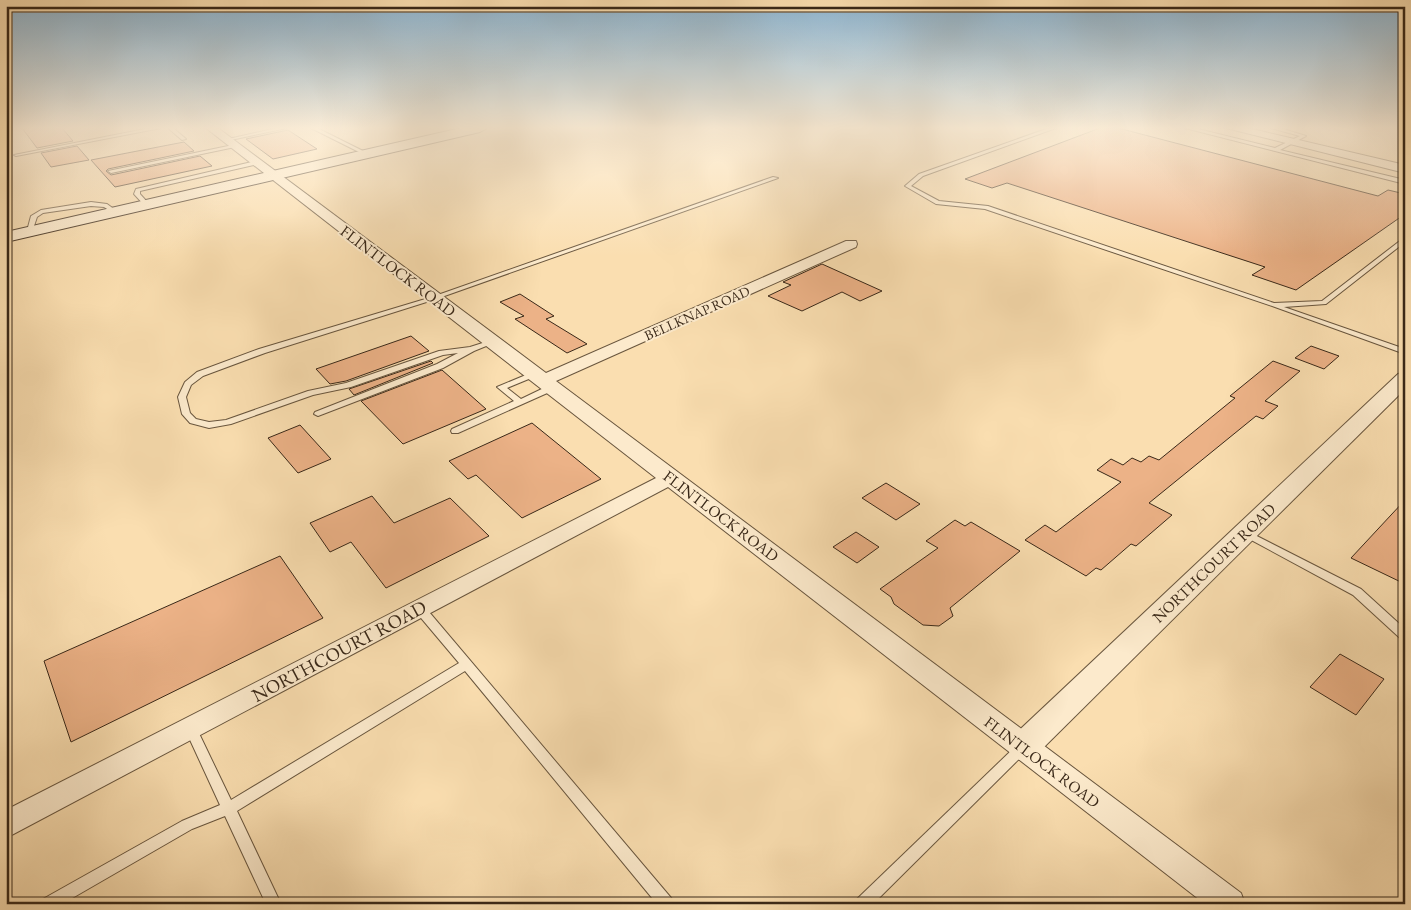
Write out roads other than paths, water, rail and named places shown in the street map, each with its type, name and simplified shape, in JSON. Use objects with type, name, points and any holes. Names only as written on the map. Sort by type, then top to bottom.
[{"type":"main road","points":[[6,237],[297,170]]},
{"type":"street","name":"FLINTLOCK ROAD","points":[[266,170],[1230,904]]},
{"type":"street","name":"BELLKNAP ROAD","points":[[542,381],[851,244]]},
{"type":"street","name":"NORTHCOURT ROAD","points":[[1023,747],[1405,378]]},
{"type":"street","name":"NORTHCOURT ROAD","points":[[6,825],[671,478]]},
{"type":"lane","points":[[147,205],[136,194],[136,191],[224,170]]},
{"type":"lane","points":[[934,170],[921,175],[908,186],[938,203],[986,207],[1405,352]]},
{"type":"lane","points":[[1359,170],[1405,182]]},
{"type":"lane","points":[[471,349],[442,353],[348,384],[311,393],[228,422],[209,425],[193,421],[186,414],[182,397],[188,384],[200,374],[262,351],[434,298],[775,178]]},
{"type":"lane","points":[[1273,305],[1324,303],[1405,240]]},
{"type":"lane","points":[[318,414],[440,366],[471,349],[492,342]]},
{"type":"lane","points":[[455,431],[520,402],[542,381]]},
{"type":"lane","points":[[520,402],[501,387],[542,381]]},
{"type":"lane","points":[[1245,533],[1358,592],[1405,636]]},
{"type":"lane","points":[[420,609],[668,904]]},
{"type":"lane","points":[[48,904],[187,824],[229,808],[467,664]]},
{"type":"lane","points":[[191,729],[274,904]]},
{"type":"lane","points":[[862,904],[1023,747]]}]
